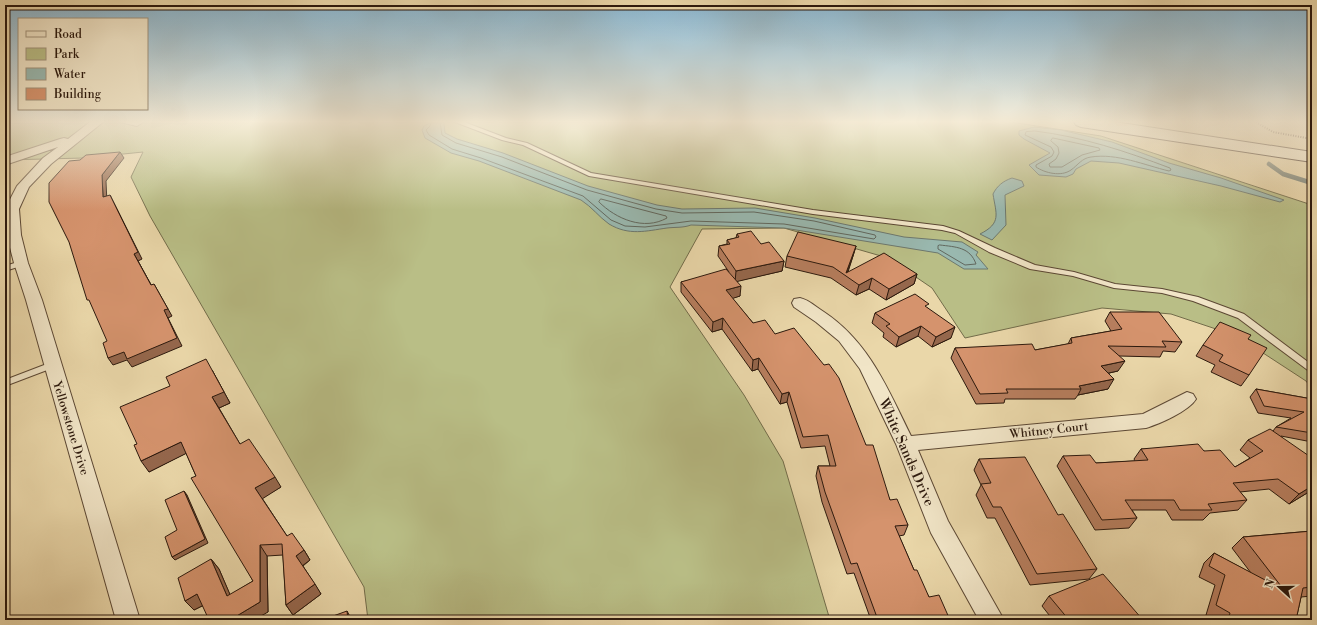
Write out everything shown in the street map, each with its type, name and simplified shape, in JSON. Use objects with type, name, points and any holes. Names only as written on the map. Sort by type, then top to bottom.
[{"type":"main road","points":[[1273,151],[1312,157]]},
{"type":"street","points":[[5,161],[36,151]]},
{"type":"street","name":"Yellowstone Drive","points":[[59,151],[47,161],[23,186],[12,209],[10,230],[13,266],[34,300],[128,620]]},
{"type":"street","name":"White Sands Drive","points":[[800,303],[822,318],[845,338],[867,366],[906,444],[939,526],[992,620]]},
{"type":"street","name":"Whitney Court","points":[[906,444],[1146,421],[1187,399]]},
{"type":"lane","points":[[540,151],[589,174],[813,212],[943,228],[957,232],[992,250],[1033,268],[1074,274],[1114,286],[1162,291],[1195,299],[1241,316],[1312,370]]},
{"type":"lane","points":[[5,383],[52,365]]},
{"type":"green space","points":[[5,151],[1147,151],[1312,205],[1312,389],[1306,381],[1237,336],[1171,314],[1102,308],[965,338],[932,288],[888,258],[784,228],[702,229],[670,287],[744,395],[783,461],[830,620],[368,620],[364,587],[150,216],[131,177],[143,152],[84,158],[5,160]]},
{"type":"water","points":[[448,151],[497,151],[588,186],[657,205],[682,209],[755,208],[815,218],[904,237],[962,242],[978,252],[976,255],[988,269],[964,269],[938,253],[784,228],[691,225],[638,232],[624,230],[609,224],[581,200],[479,161]]},
{"type":"water","points":[[1047,151],[1137,151],[1284,200],[1280,202],[1221,186],[1119,163],[1091,161],[1076,169],[1073,174],[1066,177],[1039,175],[1029,165],[1050,153]]},
{"type":"water","points":[[1012,178],[1022,181],[1024,186],[1005,195],[1006,225],[992,240],[980,234],[992,226],[995,222],[996,213],[993,194],[998,186]]},
{"type":"building","points":[[120,152],[102,175],[103,197],[110,195],[138,252],[134,254],[151,285],[154,284],[168,309],[164,310],[177,338],[127,359],[124,352],[108,358],[103,343],[107,341],[89,300],[87,300],[69,242],[49,202],[49,183],[69,161],[80,160],[86,155]]},
{"type":"building","points":[[751,231],[761,244],[769,242],[784,261],[736,271],[719,246],[730,244],[727,240],[739,237],[737,234]]},
{"type":"building","points":[[798,232],[856,246],[846,273],[884,253],[917,274],[889,289],[872,278],[859,285],[833,267],[787,256]]},
{"type":"building","points":[[726,269],[741,286],[726,290],[753,323],[765,320],[775,334],[794,328],[824,365],[829,364],[839,378],[866,445],[873,445],[890,500],[897,499],[908,525],[895,526],[914,570],[917,570],[929,597],[939,595],[950,620],[878,620],[857,563],[851,564],[825,492],[818,466],[836,466],[828,435],[803,437],[789,392],[782,394],[759,358],[753,360],[723,318],[713,322],[681,282]]},
{"type":"building","points":[[915,294],[929,304],[925,306],[955,327],[936,337],[921,326],[899,337],[886,326],[890,324],[875,313]]},
{"type":"building","points":[[1110,312],[1159,312],[1182,342],[1162,341],[1166,347],[1108,346],[1125,361],[1101,366],[1114,379],[1079,386],[1081,389],[1006,389],[1008,393],[980,394],[955,348],[1032,344],[1035,350],[1072,343],[1071,338],[1122,329]]},
{"type":"building","points":[[1220,322],[1251,335],[1248,339],[1267,348],[1249,375],[1219,361],[1223,355],[1203,345]]},
{"type":"building","points":[[206,359],[224,392],[212,397],[240,444],[249,439],[275,477],[255,488],[287,536],[292,533],[304,550],[296,556],[315,584],[286,605],[282,544],[260,545],[260,602],[230,620],[209,620],[197,594],[185,601],[178,578],[211,559],[227,596],[253,581],[191,478],[196,476],[181,442],[141,461],[134,445],[137,444],[120,407],[170,386],[166,377]]},
{"type":"building","points":[[1256,389],[1312,399],[1312,433],[1276,427],[1304,412],[1264,406]]},
{"type":"building","points":[[1270,429],[1312,458],[1312,486],[1299,494],[1278,479],[1233,483],[1247,500],[1208,504],[1212,510],[1180,510],[1174,500],[1125,500],[1137,518],[1102,520],[1063,456],[1090,455],[1096,463],[1148,460],[1141,449],[1198,444],[1204,451],[1220,450],[1235,467],[1263,451],[1248,440]]},
{"type":"building","points":[[1025,457],[1058,515],[1063,514],[1097,569],[1037,574],[1001,507],[993,507],[981,484],[991,483],[979,459]]},
{"type":"building","points":[[184,491],[205,539],[172,557],[165,537],[177,530],[165,500]]},
{"type":"building","points":[[1312,531],[1312,587],[1303,588],[1296,620],[1228,620],[1230,613],[1216,605],[1225,575],[1209,566],[1214,553],[1284,590],[1243,537]]},
{"type":"building","points":[[1103,574],[1143,620],[1069,620],[1049,596]]},
{"type":"building","points":[[347,611],[348,620],[322,620]]},
{"type":"waterway","points":[[1269,164],[1283,174],[1312,183]]}]
